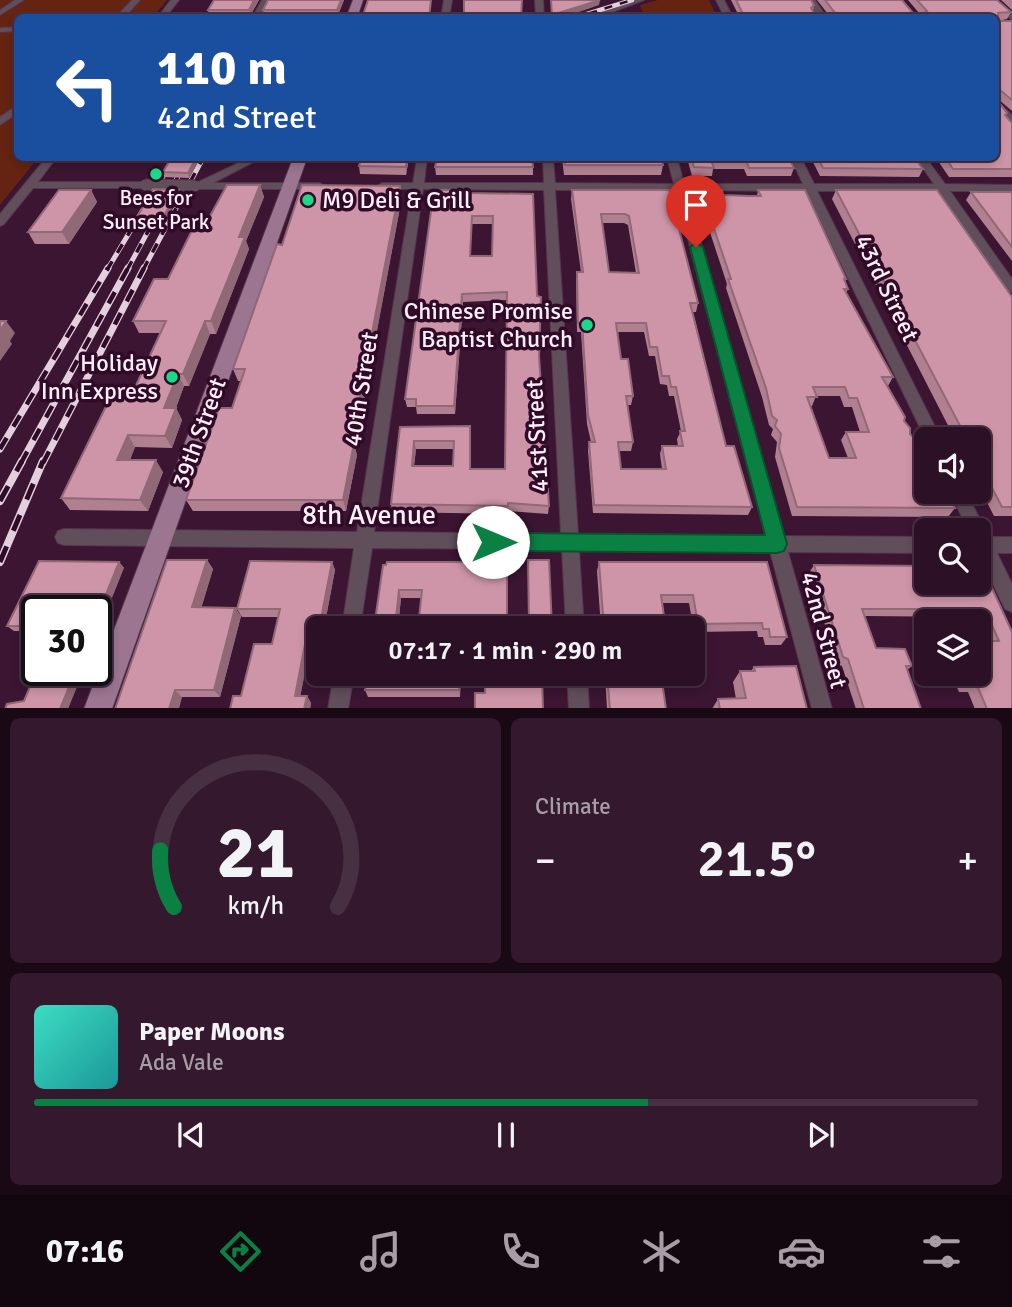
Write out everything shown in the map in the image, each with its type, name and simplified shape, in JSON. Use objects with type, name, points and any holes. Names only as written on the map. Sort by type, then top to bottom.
[{"type":"main road","name":"39th Street","points":[[98,708],[299,161]]},
{"type":"street","points":[[0,13],[20,0]]},
{"type":"street","points":[[123,14],[136,0]]},
{"type":"street","points":[[164,14],[175,0]]},
{"type":"street","points":[[601,14],[640,0]]},
{"type":"street","points":[[992,0],[1012,18]]},
{"type":"street","points":[[999,106],[1012,121]]},
{"type":"street","points":[[0,122],[14,111]]},
{"type":"street","points":[[0,222],[48,161]]},
{"type":"street","points":[[198,185],[250,161]]},
{"type":"street","name":"40th Street","points":[[353,616],[422,161]]},
{"type":"street","name":"41st Street","points":[[548,161],[574,616]]},
{"type":"street","name":"42nd Street","points":[[673,161],[822,708]]},
{"type":"street","name":"43rd Street","points":[[798,161],[927,427]]},
{"type":"street","points":[[923,161],[1012,288]]},
{"type":"street","points":[[29,184],[329,186]]},
{"type":"street","points":[[368,186],[1012,188]]},
{"type":"street","name":"8th Avenue","points":[[64,537],[364,542],[914,545]]},
{"type":"street","points":[[991,541],[1012,545]]},
{"type":"street","points":[[991,562],[1012,603]]},
{"type":"street","points":[[338,708],[342,686]]},
{"type":"street","points":[[578,686],[579,708]]},
{"type":"shaded area","points":[[0,0],[167,0],[155,14],[14,14],[14,161],[36,161],[0,205]]},
{"type":"shaded area","points":[[658,0],[709,0],[716,14],[643,14],[640,5]]},
{"type":"building","points":[[214,0],[254,0],[249,10],[208,10]]},
{"type":"building","points":[[268,0],[341,0],[337,10],[263,10]]},
{"type":"building","points":[[368,0],[431,0],[429,14],[363,14]]},
{"type":"building","points":[[464,0],[522,0],[521,14],[464,14]]},
{"type":"building","points":[[551,0],[600,0],[555,14],[552,14]]},
{"type":"building","points":[[736,0],[811,0],[815,14],[743,14]]},
{"type":"building","points":[[825,0],[902,0],[913,13],[924,13],[927,11],[917,0],[997,0],[1011,12],[998,14],[836,14]]},
{"type":"building","points":[[999,21],[1012,21],[1012,100],[1000,90],[999,96]]},
{"type":"building","points":[[999,102],[1012,123],[1012,169],[953,169],[948,161],[999,161]]},
{"type":"building","points":[[169,161],[194,161],[188,173],[163,172]]},
{"type":"building","points":[[360,161],[407,161],[406,167],[359,166]]},
{"type":"building","points":[[436,161],[532,161],[533,167],[435,167]]},
{"type":"building","points":[[564,161],[662,161],[663,165],[565,165]]},
{"type":"building","points":[[692,161],[711,161],[714,168],[694,167]]},
{"type":"building","points":[[746,161],[790,161],[794,168],[749,168]]},
{"type":"building","points":[[820,161],[917,161],[923,169],[823,168]]},
{"type":"building","points":[[227,185],[260,185],[239,237],[245,237],[211,321],[205,321],[183,374],[178,374],[164,408],[176,408],[165,436],[128,435],[117,460],[156,460],[140,500],[61,498],[112,394],[132,394],[166,321],[133,321],[154,279],[168,279],[199,216],[210,216]]},
{"type":"building","points":[[302,185],[400,186],[351,443],[354,443],[343,500],[186,500],[219,408],[232,408],[245,369],[233,369],[277,244],[282,245]]},
{"type":"building","points":[[153,189],[179,190],[162,219],[136,219]]},
{"type":"building","points":[[59,190],[91,190],[62,232],[28,232]]},
{"type":"building","points":[[439,190],[533,194],[537,296],[541,297],[539,356],[549,506],[508,503],[508,506],[391,504],[400,427],[470,426],[470,469],[505,469],[507,292],[462,294],[454,406],[416,406],[416,399],[405,399],[433,197],[438,197]],"holes":[[[472,216],[493,216],[492,256],[470,256]],[[414,441],[454,441],[453,466],[412,466]]]},
{"type":"building","points":[[572,190],[669,190],[698,303],[690,303],[726,446],[734,446],[752,507],[594,505],[589,442],[595,442],[588,415],[582,323],[578,323],[577,272],[583,272]],"holes":[[[601,214],[629,216],[639,273],[609,272]],[[616,323],[646,323],[650,347],[657,347],[662,376],[669,376],[671,387],[676,387],[685,431],[680,431],[683,446],[662,446],[666,469],[621,469],[618,442],[633,442],[626,396],[633,396],[628,359],[621,359]]]},
{"type":"building","points":[[701,190],[722,190],[723,195],[761,196],[758,190],[805,190],[846,279],[848,289],[844,289],[893,377],[882,377],[914,438],[914,504],[953,504],[955,508],[797,507],[779,448],[781,434],[775,426],[777,420],[772,416],[766,388],[728,279],[731,279]],"holes":[[[813,387],[845,387],[849,398],[857,398],[869,432],[846,432],[856,458],[829,458],[807,397],[817,397]]]},
{"type":"building","points":[[836,190],[937,190],[1012,297],[1012,507],[1002,507],[991,486],[991,427],[961,427]]},
{"type":"building","points":[[971,192],[1012,192],[1012,247]]},
{"type":"building","points":[[167,560],[207,560],[192,607],[235,608],[214,690],[175,690],[169,708],[115,708]]},
{"type":"building","points":[[528,560],[549,560],[551,616],[529,616]]},
{"type":"building","points":[[39,561],[119,562],[106,595],[22,595]]},
{"type":"building","points":[[250,561],[332,562],[322,616],[306,616],[306,639],[295,696],[307,696],[304,708],[230,708],[233,696],[241,696],[254,644],[272,644],[280,609],[237,609]]},
{"type":"building","points":[[387,562],[507,562],[507,616],[419,616],[422,590],[399,590],[396,616],[376,616],[383,565]]},
{"type":"building","points":[[599,562],[767,562],[787,637],[770,637],[769,629],[763,629],[762,623],[705,624],[705,616],[697,616],[693,595],[661,595],[664,616],[603,616]]},
{"type":"building","points":[[814,565],[914,566],[914,595],[991,595],[991,586],[1012,632],[1012,708],[987,708],[977,686],[991,686],[991,641],[999,641],[991,623],[991,609],[862,609],[876,648],[905,649],[912,666],[906,666],[921,708],[864,708],[848,659],[843,657]]},
{"type":"building","points":[[21,598],[21,626],[7,626]]},
{"type":"building","points":[[796,666],[807,708],[720,708],[718,699],[746,698],[740,671],[755,671],[754,667]]},
{"type":"building","points":[[30,686],[69,686],[60,708],[5,708],[7,704],[24,701]]},
{"type":"building","points":[[366,686],[459,686],[459,690],[365,690]]},
{"type":"building","points":[[485,686],[542,686],[543,708],[475,708],[475,693],[485,693]]},
{"type":"building","points":[[608,686],[663,686],[666,708],[610,708]]},
{"type":"railway","points":[[587,14],[632,0]]},
{"type":"railway","points":[[107,270],[172,161]]},
{"type":"railway","points":[[127,270],[186,161]]},
{"type":"railway","points":[[143,270],[201,161]]},
{"type":"railway","points":[[0,449],[108,268]]},
{"type":"railway","points":[[21,463],[128,268]]},
{"type":"railway","points":[[43,463],[144,268]]},
{"type":"railway","points":[[0,501],[22,461]]},
{"type":"railway","points":[[0,562],[43,461]]},
{"type":"place","name":"Bees for Sunset Park","points":[[156,174]]},
{"type":"place","name":"M9 Deli & Grill","points":[[308,200]]},
{"type":"place","name":"Chinese Promise Baptist Church","points":[[587,325]]},
{"type":"place","name":"Holiday Inn Express","points":[[172,377]]},
{"type":"route","points":[[493,542],[777,544],[696,247]]}]
